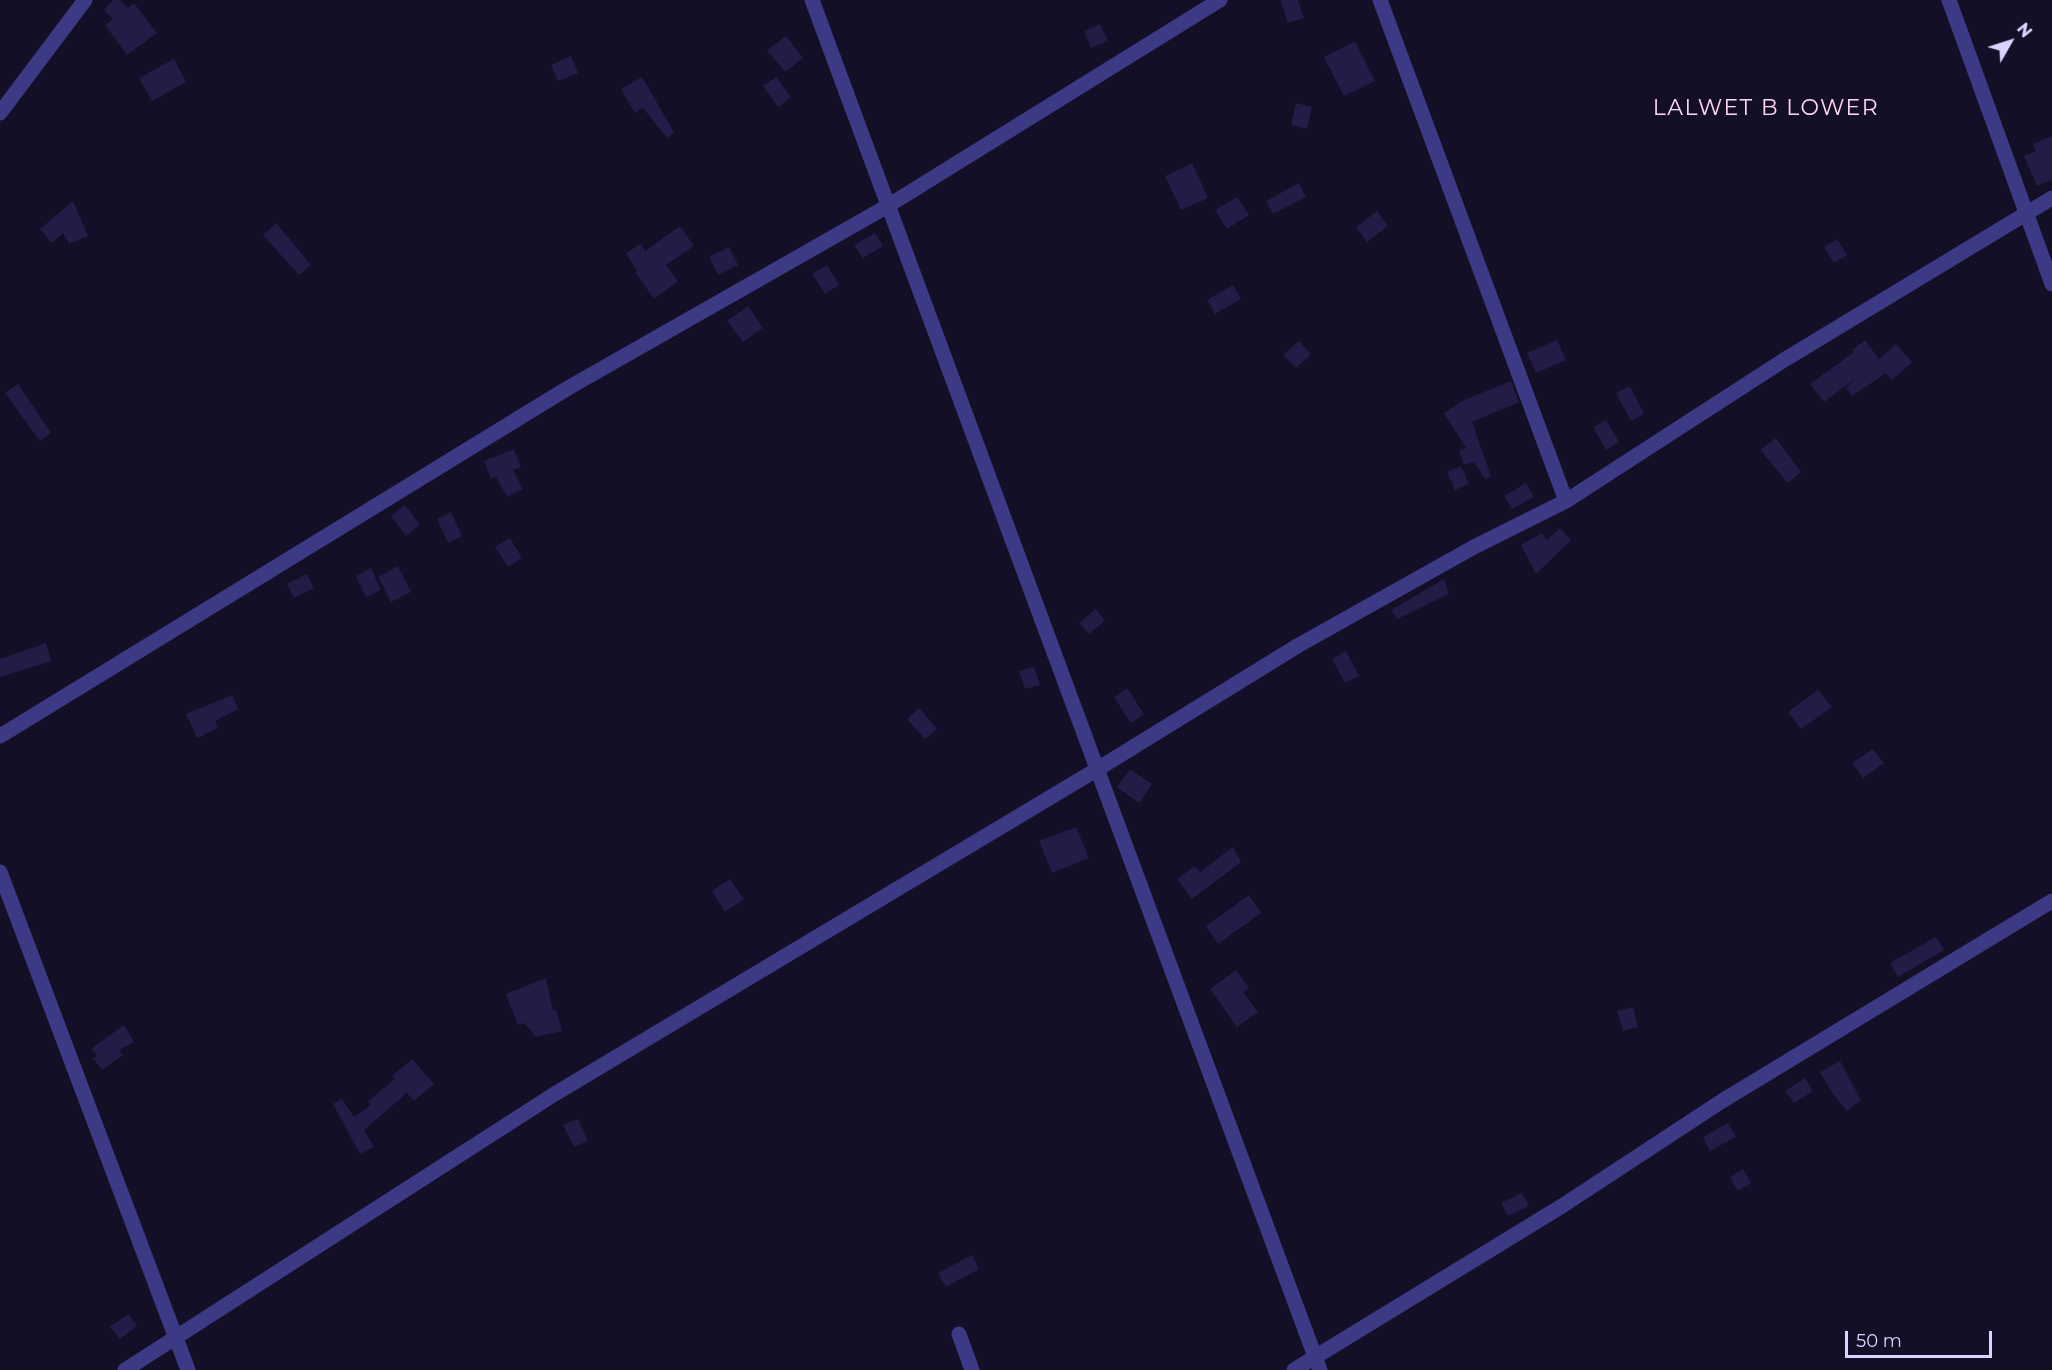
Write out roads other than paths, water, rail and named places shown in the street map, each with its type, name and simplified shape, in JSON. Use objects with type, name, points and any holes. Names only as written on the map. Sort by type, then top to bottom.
[{"type":"street","points":[[0,113],[85,0]]},
{"type":"street","points":[[812,0],[886,207],[1318,1364]]},
{"type":"street","points":[[0,736],[568,388],[886,207],[1220,0]]},
{"type":"street","points":[[1380,0],[1566,501]]},
{"type":"street","points":[[1949,0],[2052,284]]},
{"type":"street","points":[[125,1370],[553,1095],[1096,771],[1299,645],[1473,547],[1566,501],[1784,360],[2052,198]]},
{"type":"street","points":[[0,872],[188,1370]]},
{"type":"street","points":[[1294,1370],[1318,1364],[1722,1101],[2052,902]]},
{"type":"street","points":[[959,1334],[972,1370]]},
{"type":"district","name":"LALWET B LOWER","points":[[1766,109]]}]
